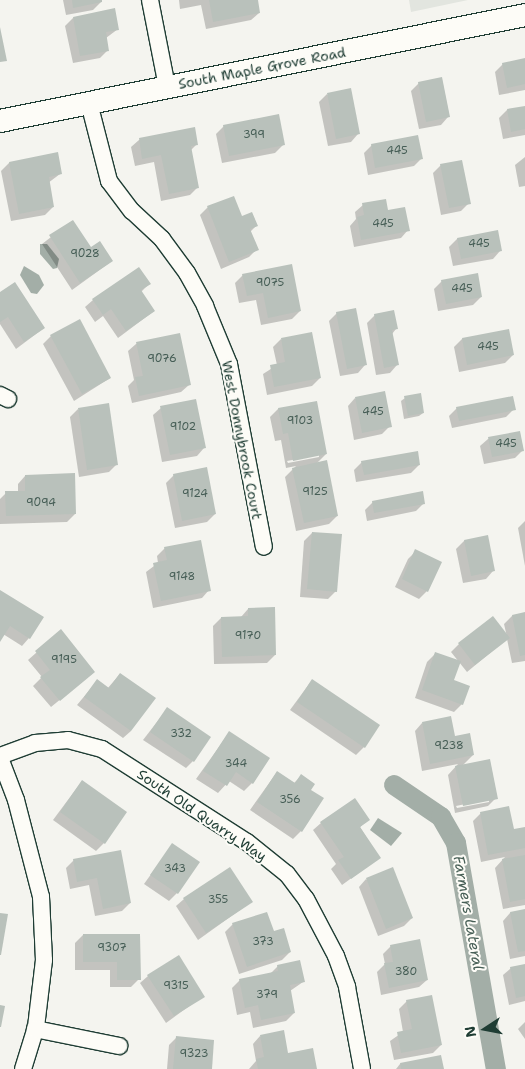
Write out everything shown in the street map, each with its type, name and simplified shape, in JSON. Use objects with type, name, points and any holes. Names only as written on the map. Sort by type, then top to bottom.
[{"type":"main road","name":"South Maple Grove Road","points":[[0,121],[525,15]]},
{"type":"street","points":[[150,0],[167,87]]},
{"type":"street","name":"West Donnybrook Court","points":[[89,103],[109,182],[132,211],[162,239],[187,273],[205,306],[229,364],[264,546]]},
{"type":"street","name":"South Old Quarry Way","points":[[0,757],[34,743],[68,740],[102,749],[247,842],[287,874],[310,906],[336,956],[347,988],[362,1069]]},
{"type":"street","points":[[0,757],[16,800],[41,897],[44,960],[35,1029],[23,1069]]},
{"type":"street","points":[[35,1029],[118,1046]]},
{"type":"shaded area","points":[[409,0],[468,0],[411,12]]},
{"type":"shaded area","points":[[40,244],[47,244],[59,259],[57,268],[53,269],[40,254]]},
{"type":"shaded area","points":[[24,266],[39,275],[44,285],[37,294],[31,293],[20,275]]},
{"type":"shaded area","points":[[378,818],[402,833],[391,846],[370,830]]},
{"type":"building","points":[[72,0],[102,0],[102,2],[73,8]]},
{"type":"building","points":[[209,0],[258,0],[260,13],[213,22]]},
{"type":"building","points":[[115,8],[119,30],[106,32],[109,51],[80,56],[73,17]]},
{"type":"building","points":[[0,27],[7,61],[0,62]]},
{"type":"building","points":[[525,58],[525,84],[507,88],[502,63]]},
{"type":"building","points":[[442,77],[450,117],[426,122],[418,82]]},
{"type":"building","points":[[351,88],[360,134],[336,139],[327,93]]},
{"type":"building","points":[[525,106],[525,129],[511,132],[507,109]]},
{"type":"building","points":[[279,114],[285,145],[229,156],[223,125]]},
{"type":"building","points":[[195,127],[198,145],[191,146],[199,188],[169,194],[161,155],[142,159],[139,138]]},
{"type":"building","points":[[418,135],[423,159],[375,168],[371,144]]},
{"type":"building","points":[[58,152],[62,174],[49,177],[54,207],[19,214],[9,162]]},
{"type":"building","points":[[462,160],[471,204],[449,208],[440,164]]},
{"type":"building","points":[[234,196],[242,216],[252,212],[258,226],[250,229],[259,250],[229,262],[207,206]]},
{"type":"building","points":[[386,199],[388,210],[405,207],[410,231],[361,240],[357,217],[364,215],[362,203]]},
{"type":"building","points":[[73,220],[91,247],[100,241],[113,261],[80,283],[49,235]]},
{"type":"building","points":[[498,230],[502,251],[461,259],[457,238]]},
{"type":"building","points":[[292,264],[301,311],[268,318],[263,293],[247,296],[242,274]]},
{"type":"building","points":[[139,267],[151,284],[141,290],[155,311],[126,331],[111,309],[103,315],[92,299]]},
{"type":"building","points":[[478,273],[482,297],[446,304],[441,280]]},
{"type":"building","points":[[15,282],[45,328],[24,342],[8,317],[0,322],[0,292]]},
{"type":"building","points":[[356,308],[367,365],[347,369],[336,312]]},
{"type":"building","points":[[394,310],[398,329],[392,330],[399,365],[384,368],[374,314]]},
{"type":"building","points":[[80,319],[111,378],[82,394],[50,335]]},
{"type":"building","points":[[509,329],[514,355],[467,365],[462,338]]},
{"type":"building","points":[[312,332],[321,378],[274,387],[270,365],[285,362],[281,338]]},
{"type":"building","points":[[180,333],[191,385],[139,396],[135,377],[143,376],[136,342]]},
{"type":"building","points":[[385,391],[392,427],[362,433],[355,397]]},
{"type":"building","points":[[421,393],[424,413],[408,416],[404,396]]},
{"type":"building","points":[[513,396],[516,410],[459,421],[456,407]]},
{"type":"building","points":[[196,399],[206,448],[170,455],[160,406]]},
{"type":"building","points":[[317,401],[327,454],[293,461],[288,433],[283,434],[278,408]]},
{"type":"building","points":[[109,403],[118,465],[87,470],[78,408]]},
{"type":"building","points":[[520,431],[524,451],[492,457],[488,437]]},
{"type":"building","points":[[418,451],[420,465],[364,475],[361,461]]},
{"type":"building","points":[[327,460],[338,516],[304,523],[292,468]]},
{"type":"building","points":[[207,467],[216,514],[182,521],[173,474]]},
{"type":"building","points":[[75,473],[76,514],[6,516],[5,491],[25,491],[25,475]]},
{"type":"building","points":[[423,491],[425,504],[374,513],[372,501]]},
{"type":"building","points":[[312,532],[342,534],[337,592],[307,589]]},
{"type":"building","points":[[488,535],[495,571],[471,576],[464,540]]},
{"type":"building","points":[[201,540],[211,591],[161,601],[153,563],[167,560],[164,547]]},
{"type":"building","points":[[415,549],[442,562],[428,592],[402,579]]},
{"type":"building","points":[[0,590],[44,617],[30,639],[10,626],[0,642]]},
{"type":"building","points":[[275,607],[276,655],[222,657],[221,617],[248,616],[248,608]]},
{"type":"building","points":[[525,612],[525,655],[520,656],[512,615]]},
{"type":"building","points":[[493,616],[510,638],[475,665],[458,643]]},
{"type":"building","points":[[61,629],[95,672],[60,701],[40,677],[50,670],[35,651]]},
{"type":"building","points":[[435,652],[461,661],[454,680],[470,686],[463,705],[422,690]]},
{"type":"building","points":[[120,673],[156,698],[131,731],[84,697],[97,679],[109,688]]},
{"type":"building","points":[[312,679],[380,725],[365,748],[297,702]]},
{"type":"building","points":[[167,707],[211,737],[194,762],[150,732]]},
{"type":"building","points":[[451,716],[455,736],[470,733],[474,755],[430,764],[422,722]]},
{"type":"building","points":[[229,731],[270,758],[253,784],[236,772],[227,786],[203,771]]},
{"type":"building","points":[[490,759],[498,799],[463,806],[455,766]]},
{"type":"building","points":[[277,771],[295,783],[301,774],[315,784],[311,790],[324,798],[302,832],[257,802]]},
{"type":"building","points":[[82,780],[127,812],[105,844],[60,812]]},
{"type":"building","points":[[355,798],[370,820],[360,827],[381,858],[351,879],[338,860],[344,857],[320,822]]},
{"type":"building","points":[[509,806],[514,829],[525,827],[525,848],[488,855],[480,812]]},
{"type":"building","points":[[172,843],[200,862],[178,894],[150,875]]},
{"type":"building","points":[[121,850],[131,903],[103,909],[97,878],[77,882],[73,859]]},
{"type":"building","points":[[525,855],[525,899],[510,902],[502,859]]},
{"type":"building","points":[[230,867],[253,902],[206,933],[183,898]]},
{"type":"building","points":[[393,867],[413,918],[386,929],[366,878]]},
{"type":"building","points":[[525,909],[525,951],[518,952],[510,912]]},
{"type":"building","points":[[267,912],[274,931],[284,928],[291,952],[247,967],[232,923]]},
{"type":"building","points":[[0,913],[8,914],[1,955],[0,955]]},
{"type":"building","points":[[83,934],[140,934],[141,980],[117,980],[117,962],[83,962]]},
{"type":"building","points":[[420,939],[428,980],[389,988],[384,963],[393,962],[390,945]]},
{"type":"building","points":[[179,955],[205,997],[174,1016],[147,975]]},
{"type":"building","points":[[300,960],[305,982],[290,985],[295,1013],[261,1020],[258,1005],[245,1008],[239,979],[278,971],[277,965]]},
{"type":"building","points":[[525,964],[525,996],[516,998],[510,967]]},
{"type":"building","points":[[432,995],[442,1045],[401,1053],[397,1032],[412,1029],[406,1000]]},
{"type":"building","points":[[0,1005],[5,1006],[1,1027],[0,1027]]},
{"type":"building","points":[[284,1030],[288,1053],[313,1048],[317,1069],[258,1069],[256,1059],[264,1057],[260,1035]]},
{"type":"building","points":[[176,1036],[214,1040],[212,1069],[173,1069]]},
{"type":"building","points":[[441,1055],[444,1069],[401,1069],[400,1063]]},
{"type":"waterway","name":"Farmers Lateral","points":[[394,785],[441,817],[456,843],[496,1069]]}]
